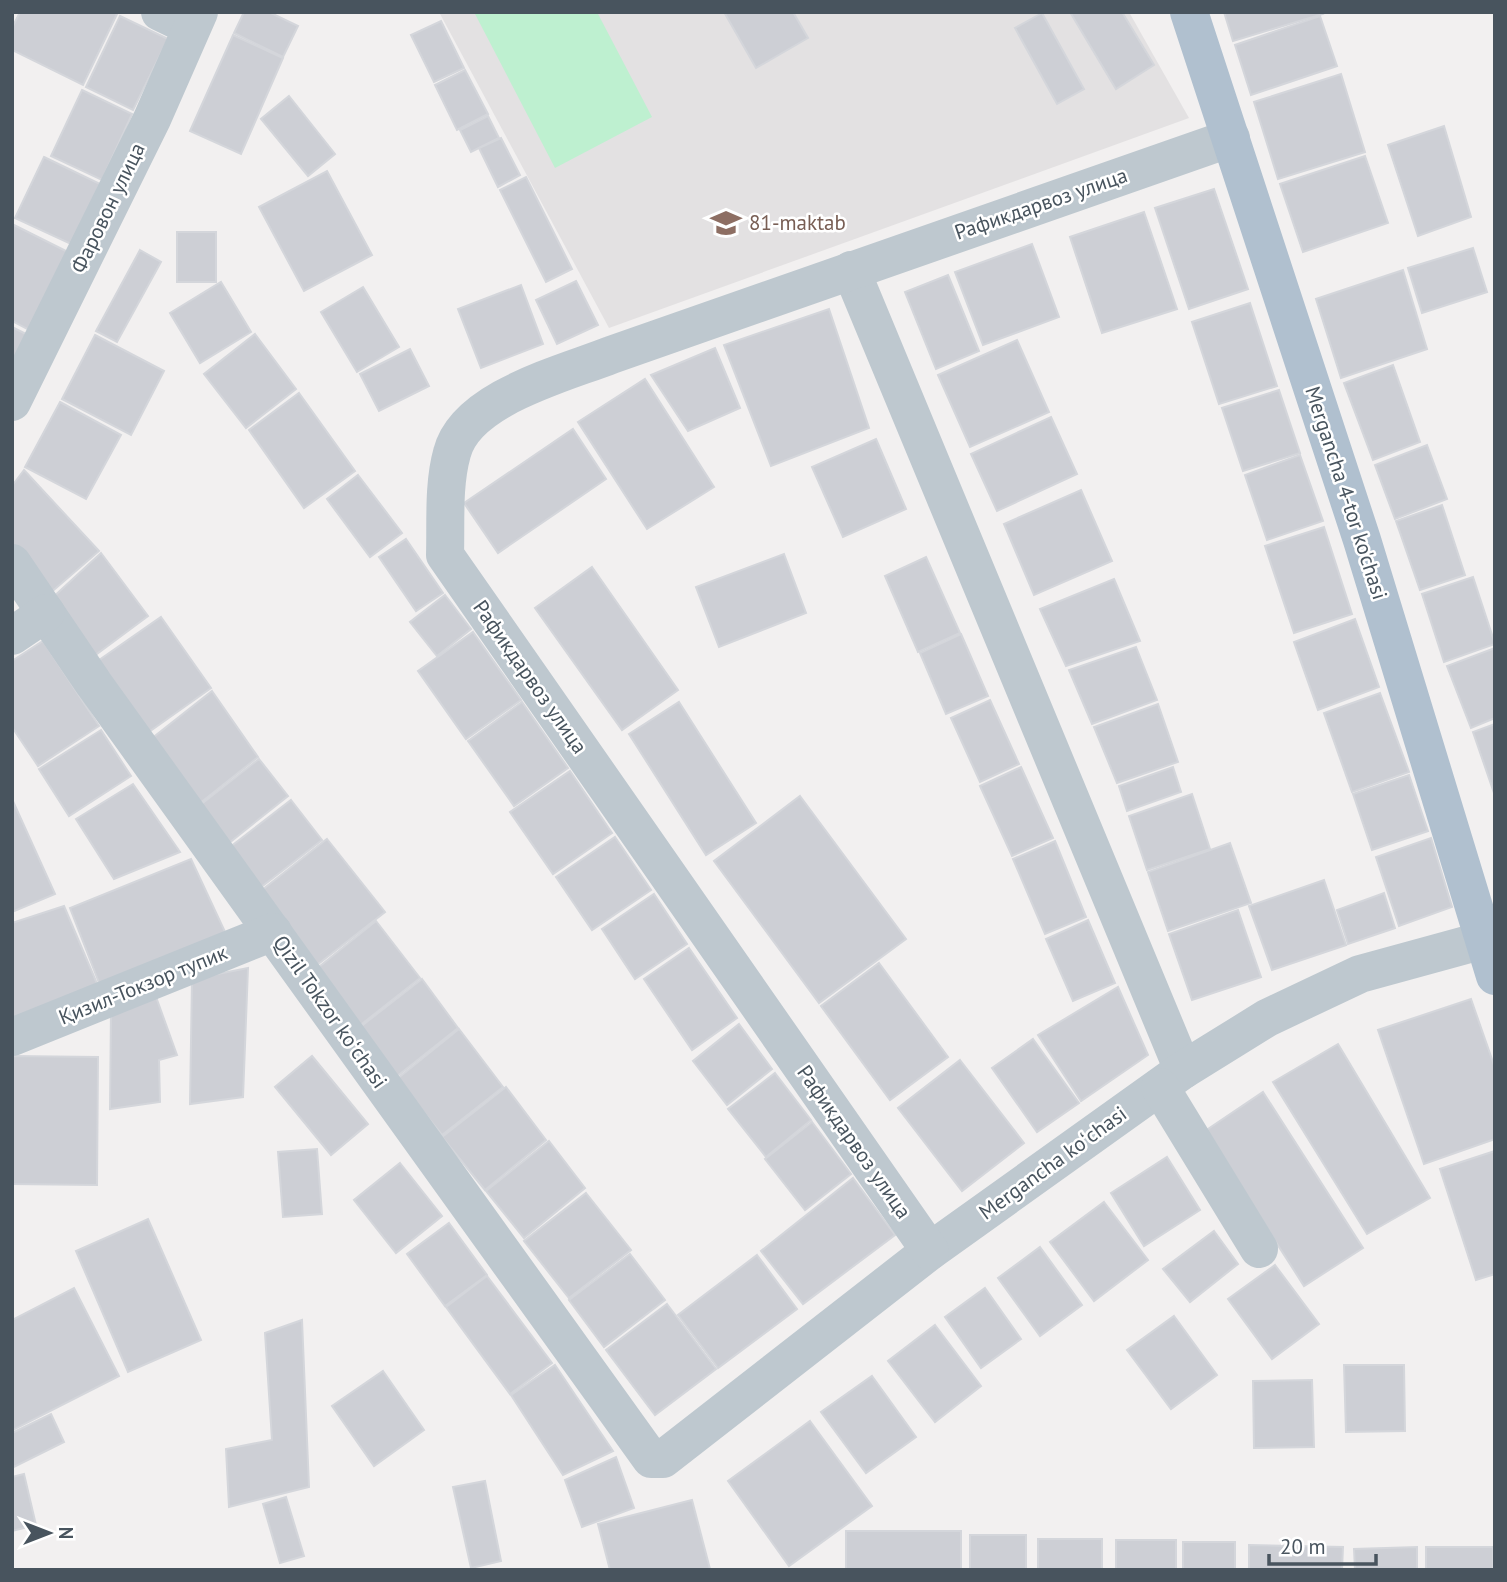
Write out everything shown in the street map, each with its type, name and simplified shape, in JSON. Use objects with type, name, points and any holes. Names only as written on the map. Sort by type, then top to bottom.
[{"type":"main road","name":"Mergancha 4-tor ko'chasi","points":[[1189,12],[1489,939],[1495,976]]},
{"type":"street","name":"Фаровон улица","points":[[12,402],[152,119],[183,17]]},
{"type":"street","name":"Рафикдарвоз улица","points":[[930,1251],[445,555],[452,453],[464,427],[511,393],[851,270],[1231,138]]},
{"type":"street","points":[[851,270],[1171,1079],[1259,1249]]},
{"type":"street","name":"Qizil Tokzor koʻchasi","points":[[12,563],[651,1459]]},
{"type":"street","points":[[12,636],[46,613]]},
{"type":"street","name":"Қизил-Токзор тупик","points":[[12,1037],[273,932]]},
{"type":"street","name":"Mergancha koʻchasi","points":[[651,1459],[663,1459],[930,1251],[1171,1079],[1267,1018],[1360,974],[1489,939]]},
{"type":"shaded area","name":"81-maktab","points":[[439,12],[1129,12],[1189,118],[609,328]]},
{"type":"green space","points":[[474,12],[597,12],[652,117],[555,168]]},
{"type":"building","points":[[20,12],[117,14],[83,85],[12,50],[12,28]]},
{"type":"building","points":[[244,12],[269,12],[298,26],[283,57],[234,33]]},
{"type":"building","points":[[724,12],[793,12],[808,38],[756,68]]},
{"type":"building","points":[[1070,12],[1122,12],[1154,65],[1116,89]]},
{"type":"building","points":[[1224,12],[1322,12],[1323,14],[1233,41]]},
{"type":"building","points":[[1042,13],[1084,89],[1057,104],[1015,28]]},
{"type":"building","points":[[120,16],[168,39],[133,110],[86,87]]},
{"type":"building","points":[[1320,16],[1337,66],[1251,95],[1235,45]]},
{"type":"building","points":[[441,21],[464,68],[434,82],[411,35]]},
{"type":"building","points":[[233,35],[283,58],[241,154],[190,131]]},
{"type":"building","points":[[465,70],[488,114],[457,130],[435,85]]},
{"type":"building","points":[[1341,74],[1365,152],[1278,179],[1254,102]]},
{"type":"building","points":[[82,90],[132,114],[102,180],[51,156]]},
{"type":"building","points":[[289,96],[335,154],[308,176],[261,119]]},
{"type":"building","points":[[488,116],[499,138],[471,152],[460,130]]},
{"type":"building","points":[[1444,126],[1471,217],[1418,236],[1388,145]]},
{"type":"building","points":[[501,138],[520,175],[498,187],[479,148]]},
{"type":"building","points":[[1365,156],[1388,223],[1303,252],[1280,184]]},
{"type":"building","points":[[44,157],[100,184],[71,244],[15,218]]},
{"type":"building","points":[[327,171],[372,255],[304,291],[259,207]]},
{"type":"building","points":[[526,177],[572,269],[546,282],[500,190]]},
{"type":"building","points":[[1214,189],[1248,289],[1189,309],[1155,208]]},
{"type":"building","points":[[1144,212],[1177,309],[1102,333],[1070,237]]},
{"type":"building","points":[[12,224],[68,252],[31,331],[12,321]]},
{"type":"building","points":[[177,232],[216,232],[216,282],[177,282]]},
{"type":"building","points":[[1032,244],[1059,317],[983,345],[955,272]]},
{"type":"building","points":[[1473,248],[1487,292],[1422,313],[1408,268]]},
{"type":"building","points":[[140,250],[161,262],[117,342],[96,331]]},
{"type":"building","points":[[1403,270],[1427,349],[1341,378],[1316,299]]},
{"type":"building","points":[[948,275],[979,351],[936,369],[905,292]]},
{"type":"building","points":[[576,281],[598,325],[557,344],[536,300]]},
{"type":"building","points":[[221,282],[251,332],[200,363],[170,313]]},
{"type":"building","points":[[521,285],[543,344],[481,368],[458,309]]},
{"type":"building","points":[[363,287],[399,347],[357,372],[321,312]]},
{"type":"building","points":[[1250,303],[1277,386],[1219,404],[1192,322]]},
{"type":"building","points":[[829,309],[869,428],[771,466],[724,345]]},
{"type":"building","points":[[12,327],[28,335],[12,371]]},
{"type":"building","points":[[255,334],[296,389],[246,428],[204,374]]},
{"type":"building","points":[[95,335],[164,371],[131,435],[62,399]]},
{"type":"building","points":[[1017,340],[1049,412],[970,447],[938,375]]},
{"type":"building","points":[[715,348],[740,408],[688,431],[651,375]]},
{"type":"building","points":[[410,349],[429,386],[379,411],[360,374]]},
{"type":"building","points":[[1393,365],[1420,442],[1373,460],[1344,383]]},
{"type":"building","points":[[645,379],[714,487],[647,529],[578,422]]},
{"type":"building","points":[[1279,390],[1300,453],[1243,471],[1222,408]]},
{"type":"building","points":[[299,393],[355,471],[304,508],[249,430]]},
{"type":"building","points":[[60,402],[121,435],[86,499],[25,467]]},
{"type":"building","points":[[1051,417],[1077,474],[997,511],[971,454]]},
{"type":"building","points":[[573,429],[606,479],[498,553],[464,503]]},
{"type":"building","points":[[876,439],[906,509],[843,537],[812,467]]},
{"type":"building","points":[[1427,445],[1447,499],[1395,519],[1375,465]]},
{"type":"building","points":[[1300,455],[1323,521],[1267,540],[1245,475]]},
{"type":"building","points":[[24,470],[99,551],[49,594],[12,547],[12,486]]},
{"type":"building","points":[[358,475],[402,533],[370,557],[327,499]]},
{"type":"building","points":[[1081,490],[1112,561],[1034,595],[1004,524]]},
{"type":"building","points":[[1442,505],[1465,575],[1420,590],[1396,521]]},
{"type":"building","points":[[1324,527],[1352,614],[1294,633],[1265,546]]},
{"type":"building","points":[[406,539],[443,593],[416,611],[379,557]]},
{"type":"building","points":[[101,553],[148,616],[90,659],[48,602]]},
{"type":"building","points":[[784,554],[806,613],[719,647],[696,587]]},
{"type":"building","points":[[926,557],[960,633],[918,652],[885,576]]},
{"type":"building","points":[[592,567],[678,690],[622,730],[535,608]]},
{"type":"building","points":[[1473,577],[1495,644],[1444,662],[1422,594]]},
{"type":"building","points":[[1114,579],[1140,641],[1066,666],[1040,609]]},
{"type":"building","points":[[445,595],[471,629],[437,656],[410,622]]},
{"type":"building","points":[[161,617],[211,688],[143,736],[92,665]]},
{"type":"building","points":[[1355,619],[1379,687],[1318,710],[1294,642]]},
{"type":"building","points":[[473,632],[521,700],[466,739],[418,671]]},
{"type":"building","points":[[961,634],[988,696],[946,714],[920,653]]},
{"type":"building","points":[[43,641],[99,726],[38,766],[12,727],[12,661]]},
{"type":"building","points":[[1136,647],[1157,700],[1092,724],[1069,670]]},
{"type":"building","points":[[1495,648],[1495,718],[1471,728],[1447,666]]},
{"type":"building","points":[[212,691],[258,757],[194,808],[146,743]]},
{"type":"building","points":[[1380,693],[1409,772],[1352,792],[1324,713]]},
{"type":"building","points":[[990,700],[1019,764],[980,782],[951,718]]},
{"type":"building","points":[[522,702],[568,768],[514,806],[468,741]]},
{"type":"building","points":[[679,702],[756,823],[706,855],[629,734]]},
{"type":"building","points":[[1158,704],[1178,762],[1117,783],[1094,727]]},
{"type":"building","points":[[1495,724],[1495,796],[1473,732]]},
{"type":"building","points":[[101,730],[131,776],[69,816],[39,769]]},
{"type":"building","points":[[259,759],[288,796],[224,847],[195,809]]},
{"type":"building","points":[[1021,767],[1053,838],[1012,856],[980,786]]},
{"type":"building","points":[[1173,767],[1181,792],[1127,811],[1119,786]]},
{"type":"building","points":[[570,771],[612,833],[553,874],[510,812]]},
{"type":"building","points":[[1409,775],[1428,831],[1372,850],[1353,794]]},
{"type":"building","points":[[133,784],[180,852],[114,879],[76,819]]},
{"type":"building","points":[[1192,794],[1210,849],[1147,870],[1129,816]]},
{"type":"building","points":[[800,796],[906,939],[819,1003],[714,861]]},
{"type":"building","points":[[12,799],[55,894],[12,912]]},
{"type":"building","points":[[291,800],[322,840],[256,891],[225,851]]},
{"type":"building","points":[[615,837],[651,890],[592,930],[556,877]]},
{"type":"building","points":[[1431,838],[1452,907],[1399,926],[1376,857]]},
{"type":"building","points":[[327,839],[385,912],[313,968],[257,894]]},
{"type":"building","points":[[1055,841],[1086,917],[1045,934],[1013,859]]},
{"type":"building","points":[[1230,843],[1251,903],[1168,931],[1148,872]]},
{"type":"building","points":[[191,859],[226,934],[103,993],[70,908]]},
{"type":"building","points":[[1324,880],[1346,945],[1272,970],[1249,906]]},
{"type":"building","points":[[1384,893],[1395,928],[1348,944],[1337,910]]},
{"type":"building","points":[[654,894],[687,944],[635,979],[602,929]]},
{"type":"building","points":[[64,906],[101,993],[12,1029],[12,923]]},
{"type":"building","points":[[1238,910],[1261,977],[1192,1000],[1169,934]]},
{"type":"building","points":[[1088,920],[1115,983],[1073,1001],[1046,939]]},
{"type":"building","points":[[376,921],[420,978],[358,1027],[314,971]]},
{"type":"building","points":[[689,948],[737,1018],[692,1050],[644,979]]},
{"type":"building","points":[[879,963],[948,1057],[890,1100],[821,1006]]},
{"type":"building","points":[[248,968],[243,1097],[190,1104],[192,979]]},
{"type":"building","points":[[422,979],[458,1028],[396,1077],[359,1028]]},
{"type":"building","points":[[1118,987],[1148,1055],[1081,1101],[1038,1035]]},
{"type":"building","points":[[155,994],[177,1055],[159,1060],[160,1102],[110,1109],[111,1010]]},
{"type":"building","points":[[1471,999],[1495,1068],[1495,1139],[1424,1164],[1378,1030]]},
{"type":"building","points":[[739,1024],[772,1069],[727,1105],[693,1061]]},
{"type":"building","points":[[459,1029],[503,1087],[442,1135],[397,1079]]},
{"type":"building","points":[[1033,1039],[1079,1103],[1037,1132],[992,1068]]},
{"type":"building","points":[[1338,1044],[1430,1198],[1367,1234],[1273,1082]]},
{"type":"building","points":[[12,1056],[98,1057],[97,1185],[12,1184]]},
{"type":"building","points":[[312,1056],[368,1124],[331,1155],[275,1087]]},
{"type":"building","points":[[960,1060],[1024,1143],[962,1191],[898,1108]]},
{"type":"building","points":[[775,1073],[811,1120],[766,1157],[728,1109]]},
{"type":"building","points":[[506,1087],[546,1140],[485,1190],[442,1137]]},
{"type":"building","points":[[1263,1092],[1363,1248],[1304,1286],[1205,1131]]},
{"type":"building","points":[[812,1122],[851,1174],[805,1210],[765,1159]]},
{"type":"building","points":[[549,1141],[585,1188],[524,1238],[486,1191]]},
{"type":"building","points":[[317,1149],[322,1214],[283,1217],[278,1152]]},
{"type":"building","points":[[1495,1151],[1495,1274],[1476,1280],[1440,1169]]},
{"type":"building","points":[[1167,1157],[1200,1210],[1144,1246],[1111,1193]]},
{"type":"building","points":[[400,1163],[442,1216],[396,1253],[354,1200]]},
{"type":"building","points":[[853,1178],[895,1235],[803,1304],[761,1251]]},
{"type":"building","points":[[586,1193],[631,1250],[569,1298],[524,1241]]},
{"type":"building","points":[[1104,1202],[1148,1260],[1094,1301],[1050,1242]]},
{"type":"building","points":[[148,1219],[201,1340],[128,1372],[76,1251]]},
{"type":"building","points":[[449,1223],[487,1275],[445,1306],[407,1254]]},
{"type":"building","points":[[1214,1231],[1238,1264],[1190,1302],[1163,1269]]},
{"type":"building","points":[[1040,1247],[1082,1305],[1040,1336],[998,1278]]},
{"type":"building","points":[[630,1254],[665,1300],[604,1347],[569,1300]]},
{"type":"building","points":[[757,1255],[797,1309],[718,1368],[678,1315]]},
{"type":"building","points":[[1275,1265],[1319,1324],[1272,1359],[1228,1299]]},
{"type":"building","points":[[487,1276],[552,1363],[510,1394],[446,1307]]},
{"type":"building","points":[[74,1288],[119,1376],[13,1430],[12,1320]]},
{"type":"building","points":[[985,1288],[1021,1339],[981,1368],[945,1317]]},
{"type":"building","points":[[667,1304],[716,1369],[655,1415],[606,1350]]},
{"type":"building","points":[[1174,1316],[1217,1375],[1171,1409],[1127,1350]]},
{"type":"building","points":[[302,1320],[309,1487],[229,1507],[226,1449],[272,1440],[265,1333]]},
{"type":"building","points":[[935,1325],[981,1386],[935,1422],[888,1361]]},
{"type":"building","points":[[555,1365],[613,1451],[563,1475],[511,1395]]},
{"type":"building","points":[[1344,1365],[1404,1365],[1405,1431],[1346,1432]]},
{"type":"building","points":[[383,1371],[424,1430],[374,1466],[332,1406]]},
{"type":"building","points":[[872,1376],[916,1437],[866,1473],[821,1412]]},
{"type":"building","points":[[1312,1380],[1314,1447],[1254,1448],[1253,1381]]},
{"type":"building","points":[[51,1414],[64,1442],[12,1468],[12,1433]]},
{"type":"building","points":[[810,1421],[872,1506],[789,1566],[728,1481]]},
{"type":"building","points":[[616,1457],[634,1508],[582,1527],[565,1480]]},
{"type":"building","points":[[24,1474],[36,1525],[12,1531],[12,1477]]},
{"type":"building","points":[[485,1481],[501,1561],[471,1568],[453,1487]]},
{"type":"building","points":[[286,1497],[304,1556],[280,1563],[263,1504]]},
{"type":"building","points":[[692,1500],[710,1569],[610,1570],[598,1524]]},
{"type":"building","points":[[846,1531],[961,1531],[961,1570],[846,1570]]},
{"type":"building","points":[[970,1535],[1026,1535],[1026,1570],[970,1570]]},
{"type":"building","points":[[1038,1539],[1102,1539],[1102,1570],[1038,1570]]},
{"type":"building","points":[[1116,1540],[1176,1540],[1176,1570],[1116,1570]]},
{"type":"building","points":[[1183,1542],[1235,1542],[1235,1570],[1183,1570]]},
{"type":"building","points":[[1249,1545],[1343,1547],[1342,1570],[1249,1570]]},
{"type":"building","points":[[1417,1547],[1417,1570],[1355,1570],[1354,1549]]},
{"type":"building","points":[[1426,1547],[1493,1547],[1493,1570],[1426,1570]]},
{"type":"place","name":"81-maktab","points":[[726,223]]}]
